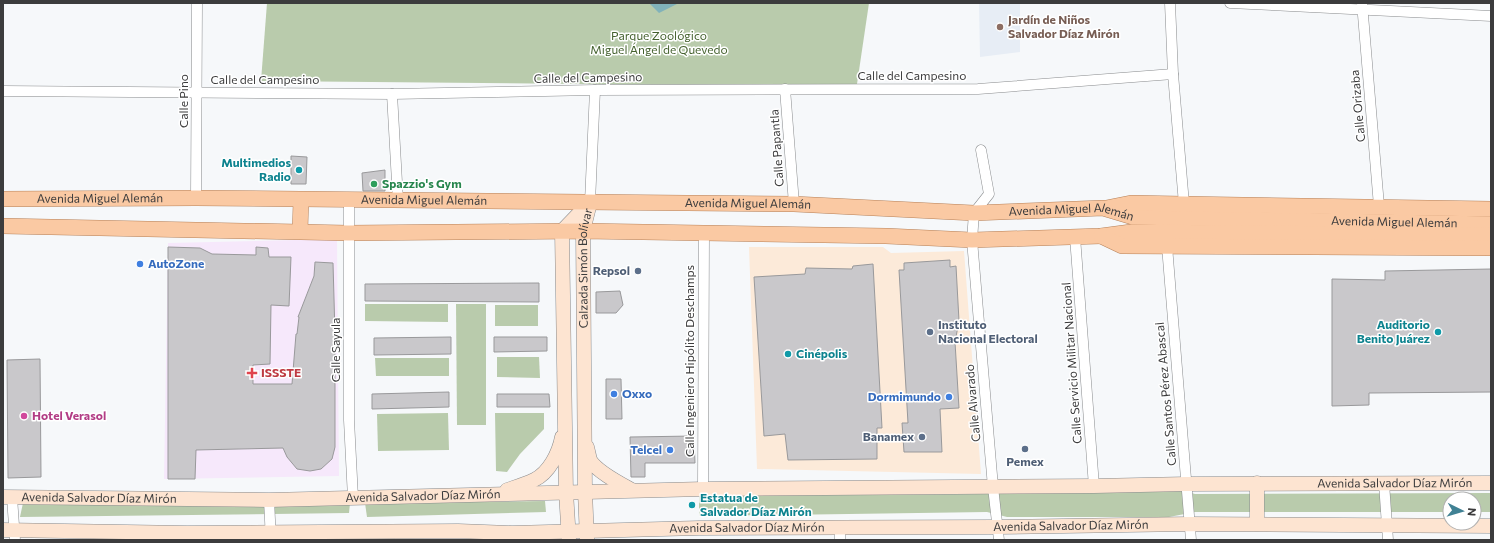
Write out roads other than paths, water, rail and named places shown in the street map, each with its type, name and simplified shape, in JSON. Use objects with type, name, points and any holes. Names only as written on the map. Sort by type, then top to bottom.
[{"type":"main road","name":"Avenida Miguel Alemán","points":[[3,199],[196,198],[349,201],[398,200],[794,204],[974,213],[1103,208],[1133,217],[1369,227],[1490,244]]},
{"type":"main road","points":[[300,231],[301,200]]},
{"type":"main road","name":"Calzada Simón Bolívar","points":[[587,535],[585,491],[583,231],[590,202]]},
{"type":"main road","name":"Calzada Simón Bolívar","points":[[569,536],[566,492],[562,231],[590,202]]},
{"type":"main road","points":[[1103,208],[1131,203],[1380,206],[1490,210]]},
{"type":"main road","name":"Avenida Miguel Alemán","points":[[3,226],[348,232],[583,231],[886,236],[972,240],[1101,236],[1131,232],[1491,224]]},
{"type":"main road","points":[[1101,236],[1122,246],[1490,244]]},
{"type":"main road","points":[[496,494],[535,480],[547,471],[561,443],[565,421]]},
{"type":"main road","points":[[585,439],[591,460],[598,468],[632,490]]},
{"type":"main road","points":[[1257,483],[1258,524]]},
{"type":"main road","name":"Avenida Salvador Díaz Mirón","points":[[7,498],[270,500],[703,489],[1094,486],[1257,483],[1491,483]]},
{"type":"main road","name":"Avenida Salvador Díaz Mirón","points":[[11,533],[187,537],[458,536],[512,533],[569,536],[631,530],[698,528],[840,534],[998,534],[1189,524],[1491,526]]},
{"type":"main road","points":[[617,540],[631,530]]},
{"type":"main road","points":[[512,533],[530,540]]},
{"type":"street","name":"Calle Pino","points":[[196,198],[198,92],[197,3]]},
{"type":"street","points":[[1170,3],[1173,74],[1184,204]]},
{"type":"street","points":[[1230,3],[1362,6],[1491,16]]},
{"type":"street","name":"Calle Orizaba","points":[[1362,6],[1380,206]]},
{"type":"street","name":"Calle del Campesino","points":[[3,91],[392,94],[595,90],[978,89],[1173,74]]},
{"type":"street","name":"Calle Papantla","points":[[786,89],[794,204]]},
{"type":"street","points":[[590,202],[595,90]]},
{"type":"street","points":[[392,94],[398,200]]},
{"type":"street","points":[[974,213],[989,194],[981,150]]},
{"type":"street","name":"Calle Sayula","points":[[349,201],[349,420],[353,498]]},
{"type":"street","name":"Calle Alvarado","points":[[974,213],[972,240],[998,534]]},
{"type":"street","name":"Calle Ingeniero Hipólito Deschamps","points":[[703,489],[704,233]]},
{"type":"street","name":"Calle Servicio Militar Nacional","points":[[1075,237],[1094,486]]},
{"type":"street","name":"Calle Santos Pérez Abascal","points":[[1167,246],[1191,540]]},
{"type":"street","points":[[1384,483],[1388,540]]},
{"type":"street","points":[[7,498],[11,533]]},
{"type":"street","points":[[270,500],[270,536]]},
{"type":"water","points":[[649,3],[679,3],[659,13]]},
{"type":"place","name":"Jardín de Niños Salvador Díaz Mirón","points":[[1000,27]]},
{"type":"place","name":"Multimedios Radio","points":[[299,170]]},
{"type":"place","name":"Spazzio's Gym","points":[[374,184]]},
{"type":"place","name":"AutoZone","points":[[140,264]]},
{"type":"place","name":"Repsol","points":[[638,271]]},
{"type":"place","name":"Instituto Nacional Electoral","points":[[930,332]]},
{"type":"place","name":"Auditorio Benito Juárez","points":[[1438,332]]},
{"type":"place","name":"Cinépolis","points":[[788,354]]},
{"type":"place","name":"ISSSTE","points":[[252,373]]},
{"type":"place","name":"Oxxo","points":[[614,394]]},
{"type":"place","name":"Dormimundo","points":[[949,397]]},
{"type":"place","name":"Hotel Verasol","points":[[24,416]]},
{"type":"place","name":"Banamex","points":[[922,437]]},
{"type":"place","name":"Pemex","points":[[1025,449]]},
{"type":"place","name":"Telcel","points":[[670,450]]},
{"type":"place","name":"Estatua de Salvador Díaz Mirón","points":[[692,505]]},
{"type":"park label","name":"Parque Zoológico Miguel Ángel de Quevedo","points":[[659,43]]}]
